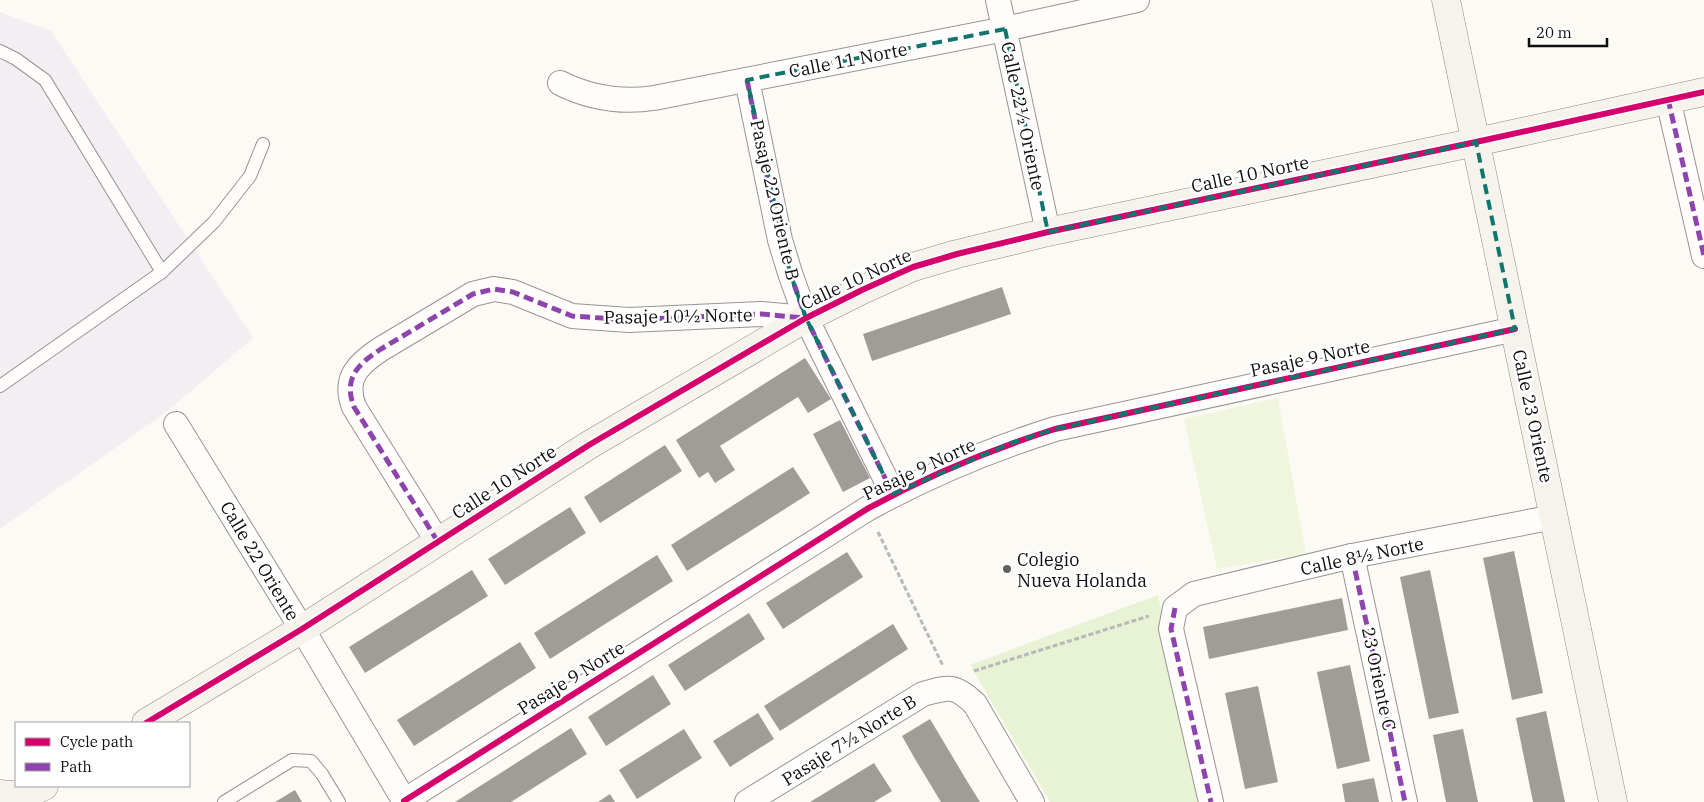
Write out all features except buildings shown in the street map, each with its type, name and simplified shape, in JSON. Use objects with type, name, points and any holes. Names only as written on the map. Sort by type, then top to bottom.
[{"type":"street","name":"Calle 22½ Oriente","points":[[998,0],[1048,232]]},
{"type":"street","name":"Calle 11 Norte","points":[[560,83],[574,90],[605,99],[638,101],[1005,30],[1137,0]]},
{"type":"street","name":"Calle 23 Oriente","points":[[1446,0],[1613,802]]},
{"type":"street","name":"Pasaje 22 Oriente B","points":[[747,80],[780,240],[790,273],[806,318],[893,494]]},
{"type":"street","name":"Calle 10 Norte","points":[[148,722],[302,629],[589,445],[806,318],[862,290],[913,268],[957,254],[1048,232],[1704,92]]},
{"type":"street","points":[[1668,99],[1704,256]]},
{"type":"street","name":"Pasaje 10½ Norte","points":[[438,542],[350,398],[350,389],[355,371],[369,358],[390,344],[473,294],[494,289],[513,292],[572,316],[629,320],[761,314],[806,318]]},
{"type":"street","name":"Pasaje 9 Norte","points":[[405,802],[867,509],[893,494],[1011,443],[1055,429],[1515,329]]},
{"type":"street","name":"Calle 22 Oriente","points":[[176,424],[302,629],[405,802]]},
{"type":"street","name":"Calle 8½ Norte","points":[[1176,608],[1194,594],[1352,556],[1554,517]]},
{"type":"street","name":"23 Oriente C","points":[[1352,556],[1405,802]]},
{"type":"street","points":[[1176,608],[1171,629],[1210,802]]},
{"type":"street","points":[[951,684],[975,704],[1032,802]]},
{"type":"street","name":"Pasaje 7½ Norte B","points":[[747,802],[923,694],[951,684]]},
{"type":"street","points":[[0,794],[27,794],[42,787]]},
{"type":"lane","points":[[0,51],[16,59],[45,80],[162,272]]},
{"type":"lane","points":[[0,386],[162,272],[214,222],[250,176],[263,144]]},
{"type":"lane","points":[[224,802],[292,760],[311,761],[340,802]]},
{"type":"lane","points":[[0,794],[5,802]]},
{"type":"path","points":[[867,509],[951,684],[1176,608]]},
{"type":"highlighted area","points":[[1005,29],[1048,232],[1476,142],[1515,329],[1055,429],[1011,443],[893,494],[806,318],[790,273],[747,80]]},
{"type":"shaded area","points":[[0,12],[51,31],[253,338],[165,413],[0,529]]},
{"type":"green space","points":[[1278,398],[1306,554],[1217,569],[1184,419]]},
{"type":"green space","points":[[1158,595],[1201,802],[1050,802],[970,665]]},
{"type":"marked path","points":[[747,80],[780,240],[790,273],[806,318],[893,494]]},
{"type":"marked path","points":[[1668,99],[1704,256]]},
{"type":"marked path","points":[[438,542],[354,407],[351,397],[350,388],[352,380],[359,366],[381,349],[473,294],[494,289],[513,292],[572,316],[629,320],[761,314],[804,318]]},
{"type":"marked path","points":[[1352,556],[1405,802]]},
{"type":"marked path","points":[[1175,608],[1171,629],[1211,802]]},
{"type":"cycle path","points":[[148,722],[302,629],[589,445],[806,318],[913,267],[957,254],[1048,232],[1704,92]]},
{"type":"cycle path","points":[[404,801],[867,509],[959,464],[1055,429],[1515,329]]},
{"type":"place","name":"Colegio Nueva Holanda","points":[[1007,569]]}]
